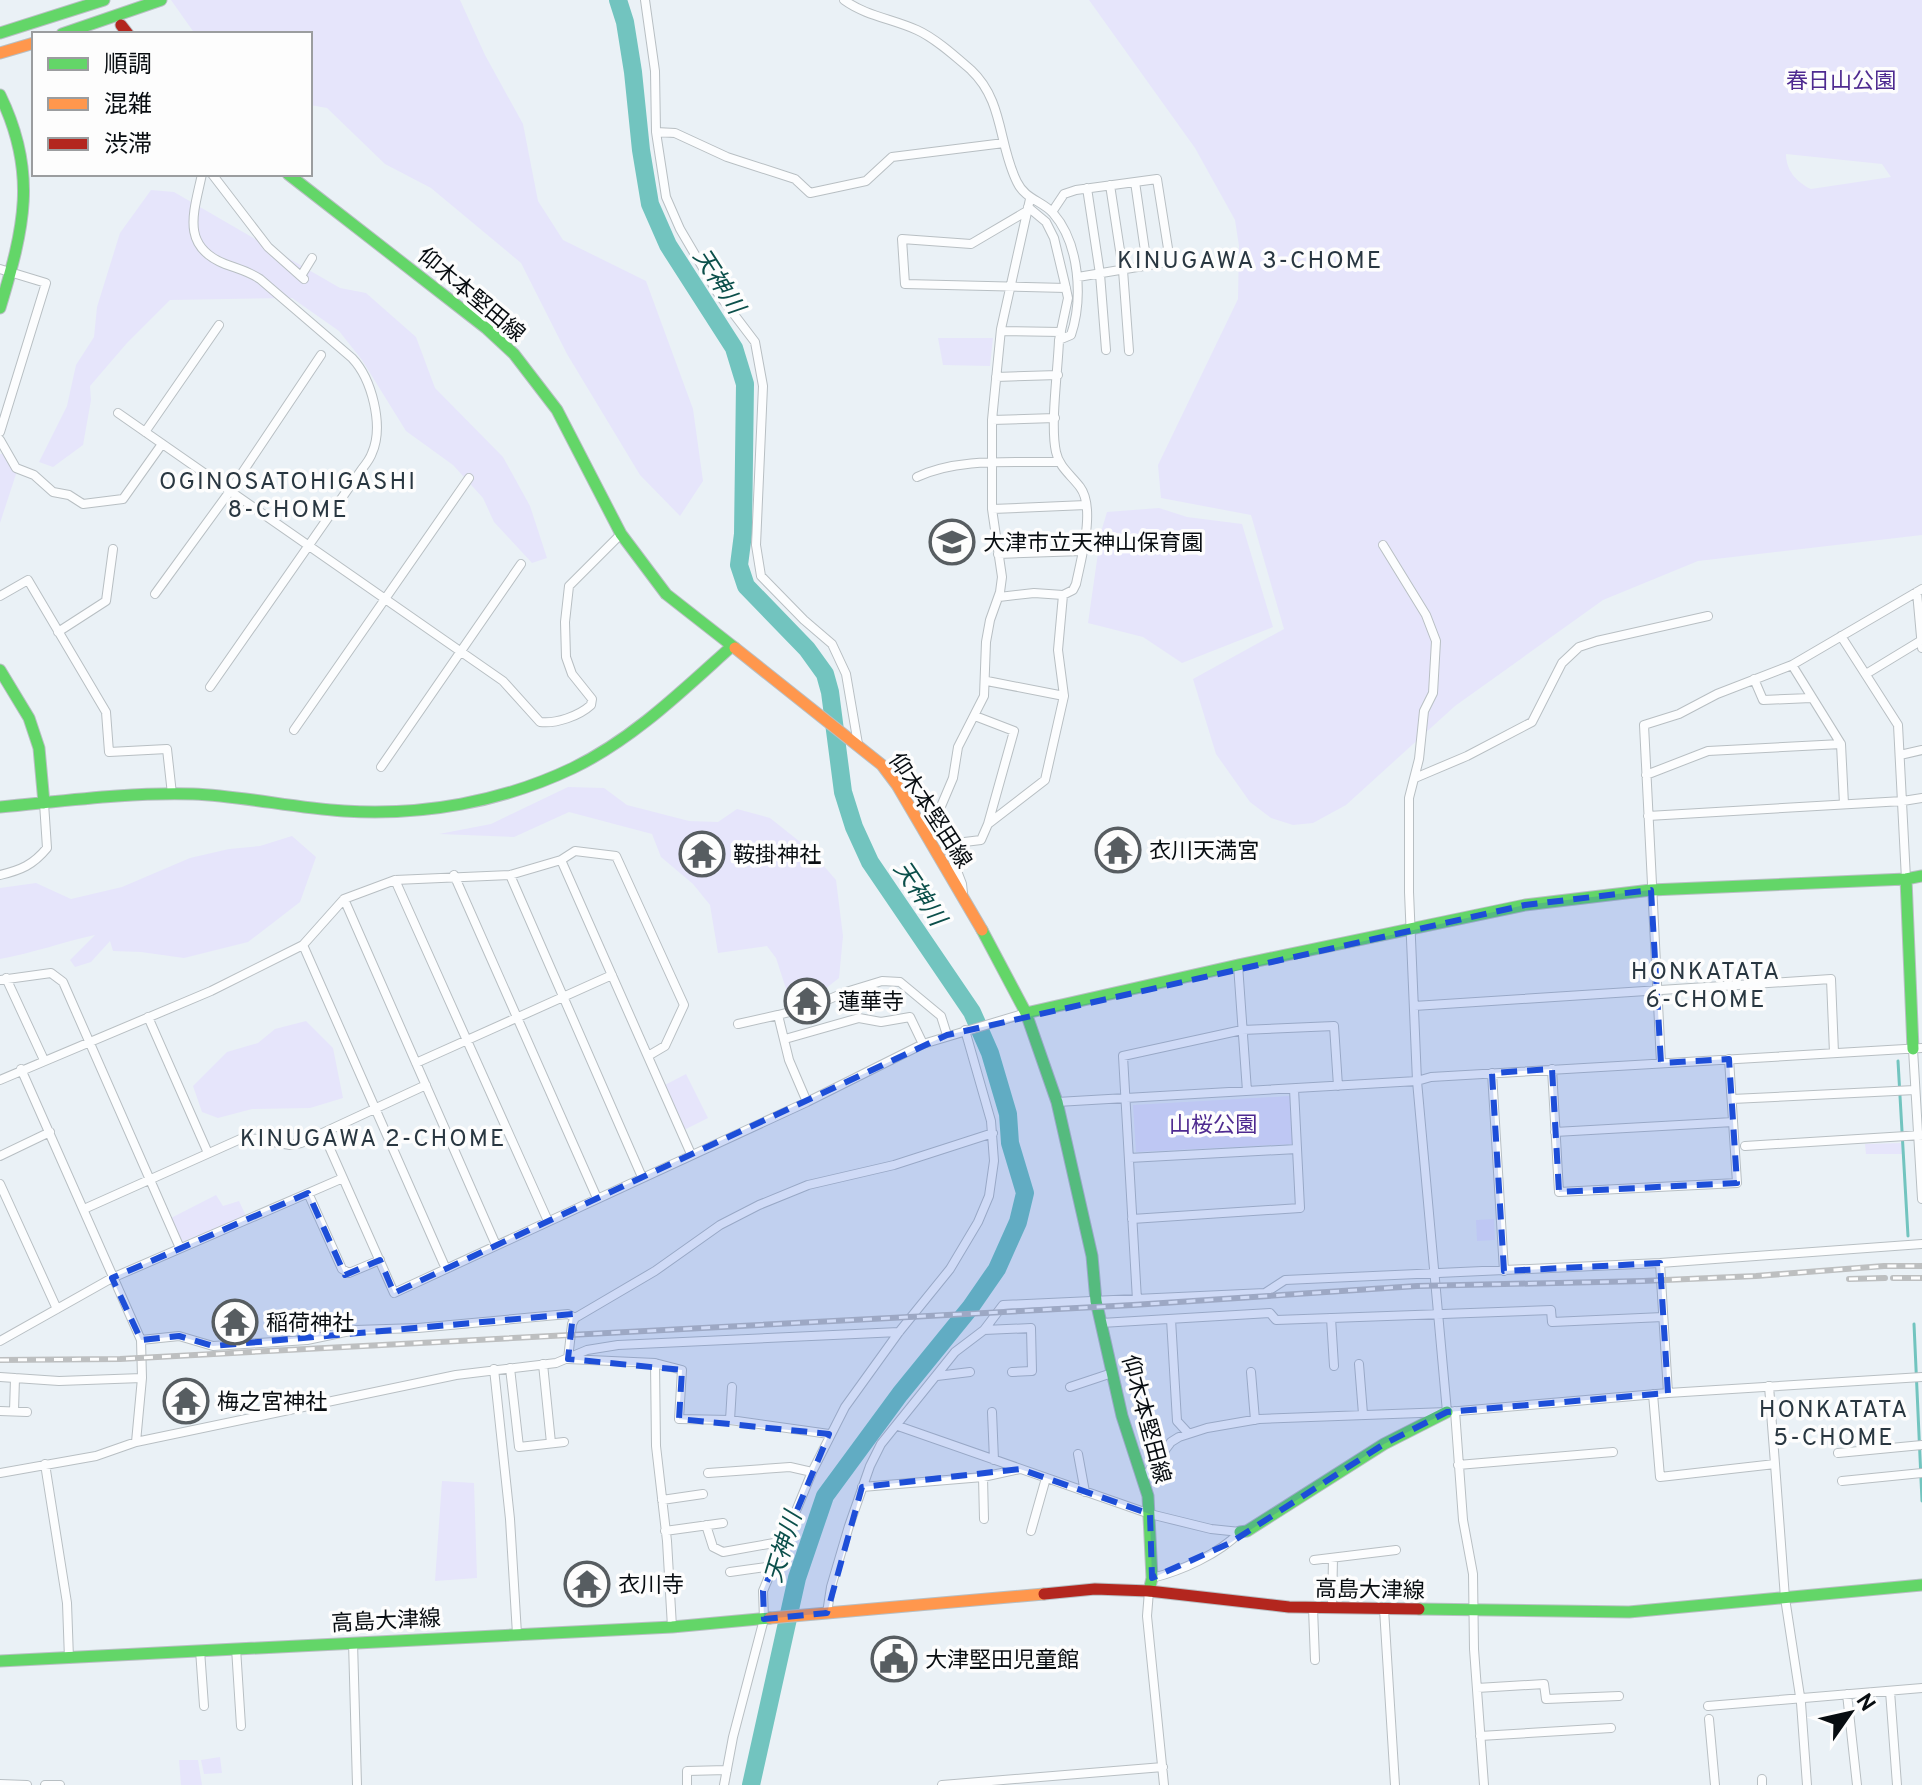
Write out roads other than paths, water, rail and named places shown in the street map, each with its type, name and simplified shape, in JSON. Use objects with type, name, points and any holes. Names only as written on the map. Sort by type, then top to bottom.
[{"type":"main road","points":[[0,33],[104,0]]},
{"type":"main road","points":[[68,32],[161,0]]},
{"type":"main road","points":[[0,53],[32,44]]},
{"type":"main road","points":[[0,95],[17,134],[24,180],[24,224],[5,270],[0,308]]},
{"type":"main road","name":"仰木本堅田線","points":[[291,176],[476,320],[514,354],[557,410],[621,534],[666,594],[858,744],[882,765],[897,785],[964,897],[1026,1013],[1057,1102],[1092,1256],[1096,1301],[1112,1373],[1122,1416],[1144,1478],[1150,1514],[1152,1578],[1149,1591]]},
{"type":"main road","points":[[0,807],[172,794],[212,795],[345,811],[420,811],[472,804],[562,773],[605,750],[661,709],[731,647]]},
{"type":"main road","points":[[0,670],[29,718],[39,748],[44,803]]},
{"type":"main road","points":[[1026,1013],[1525,905],[1651,890],[1922,876]]},
{"type":"main road","points":[[1906,879],[1917,1048]]},
{"type":"main road","points":[[1240,1532],[1247,1531],[1384,1444],[1451,1411]]},
{"type":"main road","name":"高島大津線","points":[[822,1613],[1095,1589],[1149,1591],[1250,1604],[1313,1608],[1629,1612],[1922,1585]]},
{"type":"main road","points":[[768,1619],[822,1613]]},
{"type":"main road","name":"高島大津線","points":[[0,1661],[672,1627],[768,1619]]},
{"type":"street","points":[[645,0],[655,71],[656,132],[666,197],[680,229],[717,292],[755,342],[760,362],[763,401],[756,545],[761,576],[832,644],[846,674],[858,744]]},
{"type":"street","points":[[844,0],[858,10],[920,31],[972,71],[991,95],[1017,183],[1028,206],[1046,222],[1054,238],[1068,298],[1060,336],[1054,441],[1059,462],[1082,489],[1086,505],[1083,551],[1073,590],[1063,595],[1034,593],[999,597]]},
{"type":"street","points":[[656,132],[675,133],[727,157],[795,179],[810,193],[866,181],[892,157],[1004,143]]},
{"type":"street","points":[[202,176],[193,233],[199,247],[211,257],[247,270],[260,279],[352,358],[360,366],[367,382],[376,424],[374,451],[210,687]]},
{"type":"street","points":[[214,176],[268,247],[303,278],[312,258]]},
{"type":"street","points":[[1052,212],[1064,194],[1157,179],[1170,261]]},
{"type":"street","points":[[1135,182],[1147,265]]},
{"type":"street","points":[[1110,185],[1123,270],[1129,351]]},
{"type":"street","points":[[1087,188],[1100,274],[1106,350]]},
{"type":"street","points":[[964,897],[941,829],[939,811],[953,778],[958,747],[984,696],[987,681],[986,642],[1002,577],[992,509],[992,420],[1001,331],[1028,206]]},
{"type":"street","points":[[1001,331],[1071,335],[1077,317],[1078,277],[1067,239],[1052,212],[1028,206],[971,244],[902,239],[905,284],[1066,288]]},
{"type":"street","points":[[1078,277],[1191,258]]},
{"type":"street","points":[[0,432],[46,283],[5,270]]},
{"type":"street","points":[[145,432],[219,325]]},
{"type":"street","points":[[155,594],[230,491],[321,355]]},
{"type":"street","points":[[996,377],[1058,375]]},
{"type":"street","points":[[118,413],[503,681],[540,722],[547,723],[585,710],[592,699],[572,674],[566,657],[565,622],[569,586],[621,534]]},
{"type":"street","points":[[992,420],[1055,418]]},
{"type":"street","points":[[0,440],[16,468],[34,475],[53,492],[69,495],[83,504],[123,499],[162,444]]},
{"type":"street","points":[[917,477],[935,468],[1059,462]]},
{"type":"street","points":[[294,730],[469,478]]},
{"type":"street","points":[[992,509],[1086,505]]},
{"type":"street","points":[[1383,545],[1426,615],[1436,641],[1433,693],[1424,711],[1415,778],[1409,798],[1417,1081],[1439,1314],[1463,1520],[1473,1574],[1484,1785]]},
{"type":"street","points":[[58,632],[106,601],[113,549]]},
{"type":"street","points":[[998,554],[1083,551]]},
{"type":"street","points":[[381,767],[521,564]]},
{"type":"street","points":[[0,596],[28,580],[106,712],[109,752],[167,749],[172,794]]},
{"type":"street","points":[[1661,1063],[1644,725],[1679,714],[1792,665],[1920,591],[1922,648]]},
{"type":"street","points":[[988,824],[1045,780],[1064,696],[1058,650],[1063,595]]},
{"type":"street","points":[[1415,778],[1467,756],[1532,722],[1562,663],[1579,647],[1708,616]]},
{"type":"street","points":[[1841,636],[1898,725],[1906,879]]},
{"type":"street","points":[[1866,674],[1922,640]]},
{"type":"street","points":[[1792,665],[1841,744],[1844,804]]},
{"type":"street","points":[[1754,679],[1763,700],[1811,698]]},
{"type":"street","points":[[987,681],[1064,696]]},
{"type":"street","points":[[948,844],[981,840],[1014,731],[975,716]]},
{"type":"street","points":[[1646,775],[1708,751],[1841,744]]},
{"type":"street","points":[[1900,755],[1922,750]]},
{"type":"street","points":[[1648,816],[1922,798]]},
{"type":"street","points":[[0,875],[36,862],[47,848],[44,803]]},
{"type":"street","points":[[0,1080],[211,991],[303,945],[344,899],[395,880],[454,875],[510,875],[561,860],[575,851],[616,856],[684,1005],[665,1046],[648,1056]]},
{"type":"street","points":[[561,860],[691,1154]]},
{"type":"street","points":[[454,875],[597,1198]]},
{"type":"street","points":[[510,875],[642,1177]]},
{"type":"street","points":[[395,880],[548,1221]]},
{"type":"street","points":[[344,899],[496,1245]]},
{"type":"street","points":[[303,945],[446,1269]]},
{"type":"street","points":[[1238,965],[1247,1091]]},
{"type":"street","points":[[44,1060],[3,979],[51,973],[63,982],[180,1248]]},
{"type":"street","points":[[416,1063],[612,975]]},
{"type":"street","points":[[1414,1006],[1831,979],[1834,1053]]},
{"type":"street","points":[[738,1024],[813,1006],[882,981],[900,982],[941,1016],[947,1035]]},
{"type":"street","points":[[323,1133],[394,1293],[807,1102],[923,1044],[1026,1013]]},
{"type":"street","points":[[778,1015],[789,1060],[807,1102]]},
{"type":"street","points":[[148,1017],[208,1153]]},
{"type":"street","points":[[785,1039],[859,1018],[881,1022],[910,1017],[923,1044]]},
{"type":"street","points":[[1137,1300],[1123,1056],[1242,1030],[1334,1026],[1338,1086]]},
{"type":"street","points":[[724,1785],[768,1619],[763,1591],[812,1472],[845,1407],[899,1332],[950,1269],[978,1222],[993,1177],[993,1133],[987,1101],[965,1030]]},
{"type":"street","points":[[1057,1102],[1917,1048],[1915,1090],[1922,1199]]},
{"type":"street","points":[[1552,1069],[1559,1192],[1737,1183],[1729,1059]]},
{"type":"street","points":[[21,1069],[141,1340],[142,1378],[136,1442]]},
{"type":"street","points":[[1492,1073],[1504,1271]]},
{"type":"street","points":[[84,1209],[245,1137],[290,1145],[426,1085]]},
{"type":"street","points":[[1132,1219],[1300,1208],[1294,1089]]},
{"type":"street","points":[[1732,1099],[1915,1090]]},
{"type":"street","points":[[1555,1132],[1733,1122]]},
{"type":"street","points":[[0,1156],[50,1132]]},
{"type":"street","points":[[568,1359],[575,1318],[655,1271],[720,1225],[808,1185],[894,1165],[993,1133]]},
{"type":"street","points":[[1745,1146],[1920,1136]]},
{"type":"street","points":[[1129,1158],[1297,1149]]},
{"type":"street","points":[[0,1341],[112,1278],[343,1178]]},
{"type":"street","points":[[0,1184],[57,1309]]},
{"type":"street","points":[[308,1193],[342,1269],[349,1273],[380,1260]]},
{"type":"street","points":[[822,1613],[862,1487],[881,1444],[955,1352],[984,1330],[1003,1305],[1265,1293],[1285,1280],[1660,1263],[1922,1244]]},
{"type":"street","points":[[1660,1263],[1668,1393]]},
{"type":"street","points":[[1101,1323],[1270,1313],[1276,1320],[1551,1310],[1552,1322],[1663,1317]]},
{"type":"street","points":[[141,1340],[179,1336],[213,1346],[307,1340],[355,1330],[418,1328],[514,1317],[568,1314],[575,1318]]},
{"type":"street","points":[[1331,1318],[1334,1366]]},
{"type":"street","points":[[1171,1319],[1177,1421],[1188,1433]]},
{"type":"street","points":[[984,1330],[1031,1328],[1032,1371],[1012,1372]]},
{"type":"street","points":[[568,1359],[587,1350],[618,1345],[899,1332]]},
{"type":"street","points":[[0,1473],[96,1456],[136,1442],[494,1369],[568,1359],[655,1363],[682,1370],[679,1419],[730,1420],[829,1434]]},
{"type":"street","points":[[655,1363],[656,1446],[672,1627]]},
{"type":"street","points":[[543,1364],[551,1443]]},
{"type":"street","points":[[1359,1364],[1363,1414]]},
{"type":"street","points":[[510,1368],[519,1447],[564,1442]]},
{"type":"street","points":[[494,1369],[510,1519],[517,1634]]},
{"type":"street","points":[[937,1376],[970,1372]]},
{"type":"street","points":[[1251,1372],[1255,1420]]},
{"type":"street","points":[[1070,1387],[1112,1373]]},
{"type":"street","points":[[0,1377],[59,1381],[142,1378]]},
{"type":"street","points":[[1144,1478],[1171,1442],[1188,1433],[1255,1420],[1451,1411],[1918,1377]]},
{"type":"street","points":[[14,1411],[15,1378]]},
{"type":"street","points":[[1769,1386],[1785,1598],[1800,1698],[1807,1785]]},
{"type":"street","points":[[730,1420],[732,1387]]},
{"type":"street","points":[[1653,1394],[1660,1477],[1775,1464]]},
{"type":"street","points":[[0,1411],[27,1412]]},
{"type":"street","points":[[992,1412],[994,1460]]},
{"type":"street","points":[[898,1426],[1150,1514],[1211,1529],[1240,1532]]},
{"type":"street","points":[[1838,1453],[1918,1445]]},
{"type":"street","points":[[1458,1465],[1613,1452]]},
{"type":"street","points":[[1078,1454],[1085,1492]]},
{"type":"street","points":[[45,1464],[67,1603],[69,1659]]},
{"type":"street","points":[[708,1473],[790,1467],[812,1472]]},
{"type":"street","points":[[862,1487],[983,1477],[1020,1469]]},
{"type":"street","points":[[1842,1481],[1918,1474]]},
{"type":"street","points":[[983,1477],[984,1519]]},
{"type":"street","points":[[1031,1531],[1046,1478]]},
{"type":"street","points":[[662,1500],[703,1494]]},
{"type":"street","points":[[665,1531],[723,1523]]},
{"type":"street","points":[[706,1525],[713,1547],[723,1552],[785,1541]]},
{"type":"street","points":[[1152,1578],[1168,1574],[1230,1543],[1240,1532]]},
{"type":"street","points":[[1314,1560],[1396,1550]]},
{"type":"street","points":[[1332,1608],[1333,1558]]},
{"type":"street","points":[[730,1572],[773,1566]]},
{"type":"street","points":[[1149,1591],[1147,1616],[1164,1785]]},
{"type":"street","points":[[1313,1608],[1315,1660]]},
{"type":"street","points":[[1384,1609],[1395,1785]]},
{"type":"street","points":[[353,1642],[357,1785]]},
{"type":"street","points":[[236,1648],[241,1726]]},
{"type":"street","points":[[200,1650],[204,1706]]},
{"type":"street","points":[[1477,1688],[1544,1684],[1546,1699],[1619,1696]]},
{"type":"street","points":[[1708,1706],[1922,1688]]},
{"type":"street","points":[[1890,1691],[1897,1785]]},
{"type":"street","points":[[1847,1694],[1857,1785]]},
{"type":"street","points":[[1709,1719],[1715,1785]]},
{"type":"street","points":[[1480,1736],[1611,1728]]},
{"type":"street","points":[[942,1785],[1163,1767]]},
{"type":"street","points":[[687,1785],[687,1771],[727,1770]]},
{"type":"street","points":[[0,1784],[27,1785]]},
{"type":"street","points":[[45,1785],[60,1785]]},
{"type":"waterway","name":"天神川","points":[[618,0],[633,72],[650,204],[668,245],[734,348],[745,384],[743,534],[739,565],[746,586],[807,649],[825,674],[843,792],[854,827],[870,862],[972,1012],[990,1053],[1008,1114],[1010,1143],[1025,1193],[1018,1222],[997,1269],[825,1496],[797,1578],[751,1785]]},
{"type":"waterway","points":[[1898,1061],[1908,1236]]},
{"type":"waterway","points":[[1914,1324],[1922,1501]]},
{"type":"railway","points":[[0,1360],[120,1359],[1133,1305],[1417,1286],[1643,1281],[1922,1266]]},
{"type":"railway","points":[[1849,1279],[1885,1278]]},
{"type":"railway","points":[[1893,1278],[1922,1278]]},
{"type":"place","name":"大津市立天神山保育園","points":[[952,542]]},
{"type":"place","name":"衣川天満宮","points":[[1118,850]]},
{"type":"place","name":"鞍掛神社","points":[[702,854]]},
{"type":"place","name":"蓮華寺","points":[[807,1001]]},
{"type":"place","name":"稲荷神社","points":[[235,1322]]},
{"type":"place","name":"梅之宮神社","points":[[186,1401]]},
{"type":"place","name":"衣川寺","points":[[587,1584]]},
{"type":"place","name":"大津堅田児童館","points":[[894,1659]]},
{"type":"district","name":"KINUGAWA 3-CHOME","points":[[1250,260]]},
{"type":"district","name":"OGINOSATOHIGASHI 8-CHOME","points":[[288,495]]},
{"type":"district","name":"HONKATATA 6-CHOME","points":[[1706,985]]},
{"type":"district","name":"KINUGAWA 2-CHOME","points":[[373,1138]]},
{"type":"district","name":"HONKATATA 5-CHOME","points":[[1834,1423]]},
{"type":"park label","name":"春日山公園","points":[[1841,80]]},
{"type":"park label","name":"山桜公園","points":[[1213,1124]]}]
